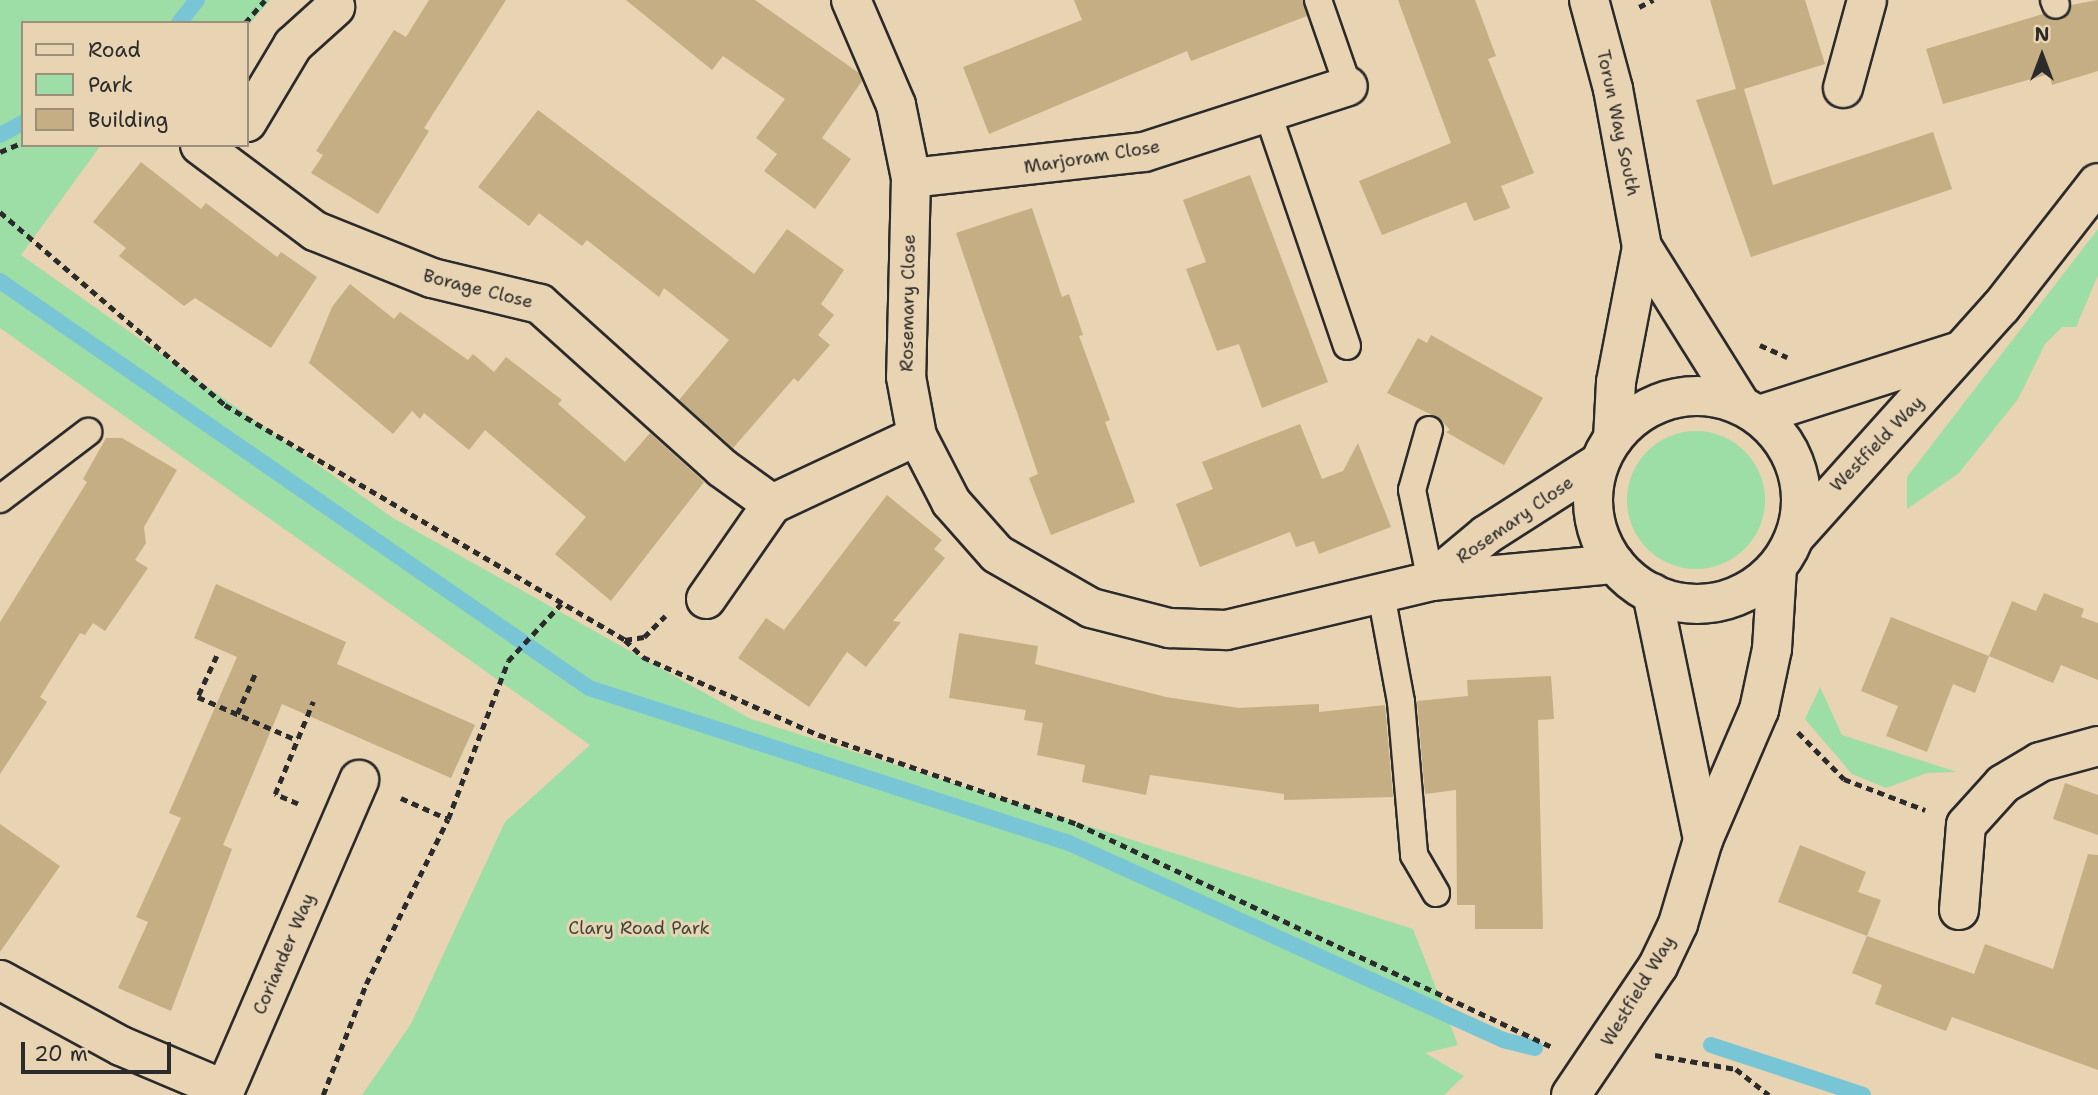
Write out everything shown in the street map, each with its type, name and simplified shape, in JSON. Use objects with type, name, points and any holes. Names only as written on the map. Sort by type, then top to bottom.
[{"type":"street","name":"Rosemary Close","points":[[851,0],[896,105],[911,178],[906,377],[917,436],[951,502],[997,554],[1091,608],[1170,628],[1226,630],[1431,581],[1615,564]]},
{"type":"street","name":"Torun Way South","points":[[1589,0],[1613,89],[1642,247],[1606,450]]},
{"type":"street","points":[[1843,88],[1867,0]]},
{"type":"street","points":[[248,120],[293,45],[335,7]]},
{"type":"street","name":"Marjoram Close","points":[[911,178],[1144,152],[1348,86]]},
{"type":"street","name":"Borage Close","points":[[219,152],[315,231],[432,278],[540,304],[722,468],[772,503]]},
{"type":"street","name":"Westfield Way","points":[[1796,535],[1802,498],[1797,469],[1786,445],[1750,410],[1695,395],[1666,400],[1639,414],[1606,450],[1593,511],[1615,564],[1652,593],[1693,604],[1719,602],[1742,594],[1777,567],[1796,535],[1957,352],[2010,296],[2098,183]]},
{"type":"street","name":"Torun Way South","points":[[1642,247],[1750,410]]},
{"type":"street","name":"Westfield Way","points":[[1750,410],[1957,352]]},
{"type":"street","points":[[706,599],[772,503],[917,436]]},
{"type":"street","name":"Rosemary Close","points":[[1431,581],[1486,536],[1606,450]]},
{"type":"street","name":"Westfield Way","points":[[1581,1081],[1658,966],[1678,924],[1703,840],[1759,710],[1772,649],[1777,567]]},
{"type":"street","name":"Westfield Way","points":[[1652,593],[1703,840]]},
{"type":"street","points":[[1959,910],[1966,825],[2003,784],[2040,762],[2098,746]]},
{"type":"street","name":"Coriander Way","points":[[0,980],[121,1046],[225,1090],[359,780]]},
{"type":"lane","points":[[1318,0],[1348,86]]},
{"type":"lane","points":[[1268,114],[1347,346]]},
{"type":"lane","points":[[1429,430],[1412,490],[1431,581]]},
{"type":"lane","points":[[0,499],[88,432]]},
{"type":"lane","points":[[1381,594],[1401,702],[1414,855],[1436,893]]},
{"type":"path","points":[[1629,0],[1632,10],[1653,0]]},
{"type":"path","points":[[0,152],[21,143]]},
{"type":"path","points":[[0,212],[225,405],[625,640],[643,657],[819,735],[1077,824],[1581,1081],[1665,1053],[1736,1069],[1769,1095]]},
{"type":"path","points":[[1755,343],[1791,358]]},
{"type":"path","points":[[625,640],[651,632],[675,604],[706,599]]},
{"type":"path","points":[[323,1095],[372,972],[448,819],[508,662],[561,604]]},
{"type":"path","points":[[217,656],[198,697],[297,740]]},
{"type":"path","points":[[237,714],[255,674]]},
{"type":"path","points":[[313,702],[275,794],[340,822]]},
{"type":"path","points":[[1759,710],[1782,716],[1844,779],[1966,825]]},
{"type":"green space","name":"Clary Road Park","points":[[0,0],[270,0],[248,26],[248,21],[21,21],[21,147],[100,147],[21,255],[393,518],[751,719],[1413,929],[1458,1045],[1425,1053],[1464,1076],[1444,1095],[362,1095],[411,1024],[505,822],[590,745],[0,328]]},
{"type":"green space","points":[[2098,229],[2098,275],[2076,327],[2062,327],[2045,344],[2018,399],[1959,473],[1907,509],[1907,477]]},
{"type":"green space","points":[[1696,431],[1722,436],[1745,451],[1760,474],[1765,500],[1760,526],[1745,549],[1722,564],[1696,569],[1670,564],[1647,549],[1632,526],[1627,500],[1632,474],[1647,451],[1670,436]]},
{"type":"green space","points":[[1820,687],[1842,735],[1957,772],[1927,773],[1886,788],[1852,774],[1805,719]]},
{"type":"building","points":[[429,0],[506,0],[424,128],[429,131],[378,214],[311,173],[323,155],[316,151],[394,30],[406,37]]},
{"type":"building","points":[[626,0],[755,0],[859,73],[862,81],[822,138],[851,159],[815,209],[764,171],[777,154],[756,138],[785,99],[723,56],[712,70]]},
{"type":"building","points":[[1074,0],[1303,0],[1307,16],[1191,61],[1187,51],[989,134],[963,67],[1082,20]]},
{"type":"building","points":[[1398,0],[1475,0],[1496,56],[1488,59],[1534,173],[1501,186],[1510,208],[1474,221],[1466,202],[1382,235],[1359,181],[1451,143]]},
{"type":"building","points":[[1710,0],[1805,0],[1825,64],[1744,89],[1773,185],[1933,132],[1952,189],[1751,257],[1696,100],[1736,89]]},
{"type":"building","points":[[2098,0],[2098,71],[2052,85],[2049,74],[1943,104],[1926,49],[2043,14],[2061,20],[2071,5]]},
{"type":"building","points":[[538,110],[754,274],[787,229],[844,270],[821,304],[834,315],[818,335],[830,345],[798,382],[794,378],[733,448],[679,400],[729,340],[664,288],[659,297],[587,240],[582,246],[539,213],[529,226],[478,187]]},
{"type":"building","points":[[141,162],[201,209],[206,203],[277,257],[281,252],[317,277],[271,348],[195,298],[184,306],[119,256],[126,248],[93,222]]},
{"type":"building","points":[[1250,175],[1328,382],[1262,408],[1239,344],[1217,351],[1186,269],[1206,262],[1183,200]]},
{"type":"building","points":[[1032,208],[1062,297],[1069,294],[1083,335],[1079,336],[1110,420],[1105,422],[1135,502],[1051,535],[1029,478],[1038,474],[956,233]]},
{"type":"building","points":[[350,284],[394,319],[400,312],[468,360],[473,354],[494,372],[506,357],[562,400],[558,404],[625,462],[650,433],[704,482],[611,601],[555,554],[586,517],[485,430],[469,450],[424,413],[420,419],[412,411],[393,434],[309,363],[332,307]]},
{"type":"building","points":[[1431,335],[1543,398],[1504,465],[1446,432],[1450,430],[1440,419],[1387,393],[1418,338],[1427,343]]},
{"type":"building","points":[[1300,424],[1322,479],[1343,471],[1358,443],[1391,527],[1319,554],[1314,541],[1296,547],[1290,532],[1200,567],[1176,504],[1213,489],[1202,462]]},
{"type":"building","points":[[106,438],[122,438],[177,470],[144,527],[146,543],[135,560],[148,568],[105,631],[93,623],[85,635],[80,633],[40,697],[47,702],[0,774],[0,622],[87,482],[83,479]]},
{"type":"building","points":[[887,495],[942,540],[934,549],[945,558],[893,621],[901,622],[866,667],[847,652],[809,707],[738,658],[766,618],[784,630]]},
{"type":"building","points":[[216,584],[346,642],[337,664],[475,725],[451,778],[282,704],[223,845],[232,849],[171,1011],[118,988],[148,922],[136,917],[181,818],[169,813],[237,657],[194,638]]},
{"type":"building","points":[[2044,593],[2084,609],[2081,617],[2098,623],[2098,680],[2061,665],[2053,683],[1989,656],[2012,601],[2036,611]]},
{"type":"building","points":[[1891,617],[1989,656],[1975,693],[1953,684],[1927,752],[1886,736],[1898,706],[1861,691]]},
{"type":"building","points":[[959,633],[1038,646],[1035,664],[1166,697],[1239,708],[1319,704],[1319,712],[1385,705],[1393,797],[1284,800],[1284,794],[1150,775],[1146,795],[1082,782],[1085,765],[1037,755],[1043,723],[1024,720],[1026,710],[949,698]]},
{"type":"building","points":[[1551,676],[1554,719],[1538,720],[1543,929],[1475,929],[1475,905],[1457,905],[1456,790],[1425,794],[1417,701],[1468,696],[1467,680]]},
{"type":"building","points":[[2065,783],[2098,795],[2098,835],[2053,819]]},
{"type":"building","points":[[0,824],[60,866],[0,952]]},
{"type":"building","points":[[1800,845],[1866,872],[1858,892],[1881,900],[1867,936],[1778,902]]},
{"type":"building","points":[[2088,854],[2098,855],[2098,1070],[1952,1017],[1946,1031],[1875,1004],[1882,985],[1852,973],[1867,936],[1974,974],[1985,944],[2053,969]]},
{"type":"waterway","points":[[181,21],[197,0]]},
{"type":"waterway","points":[[0,135],[21,124]]},
{"type":"waterway","points":[[0,281],[589,688],[1069,843],[1503,1040],[1535,1048]]},
{"type":"waterway","points":[[1711,1045],[1863,1095]]}]
